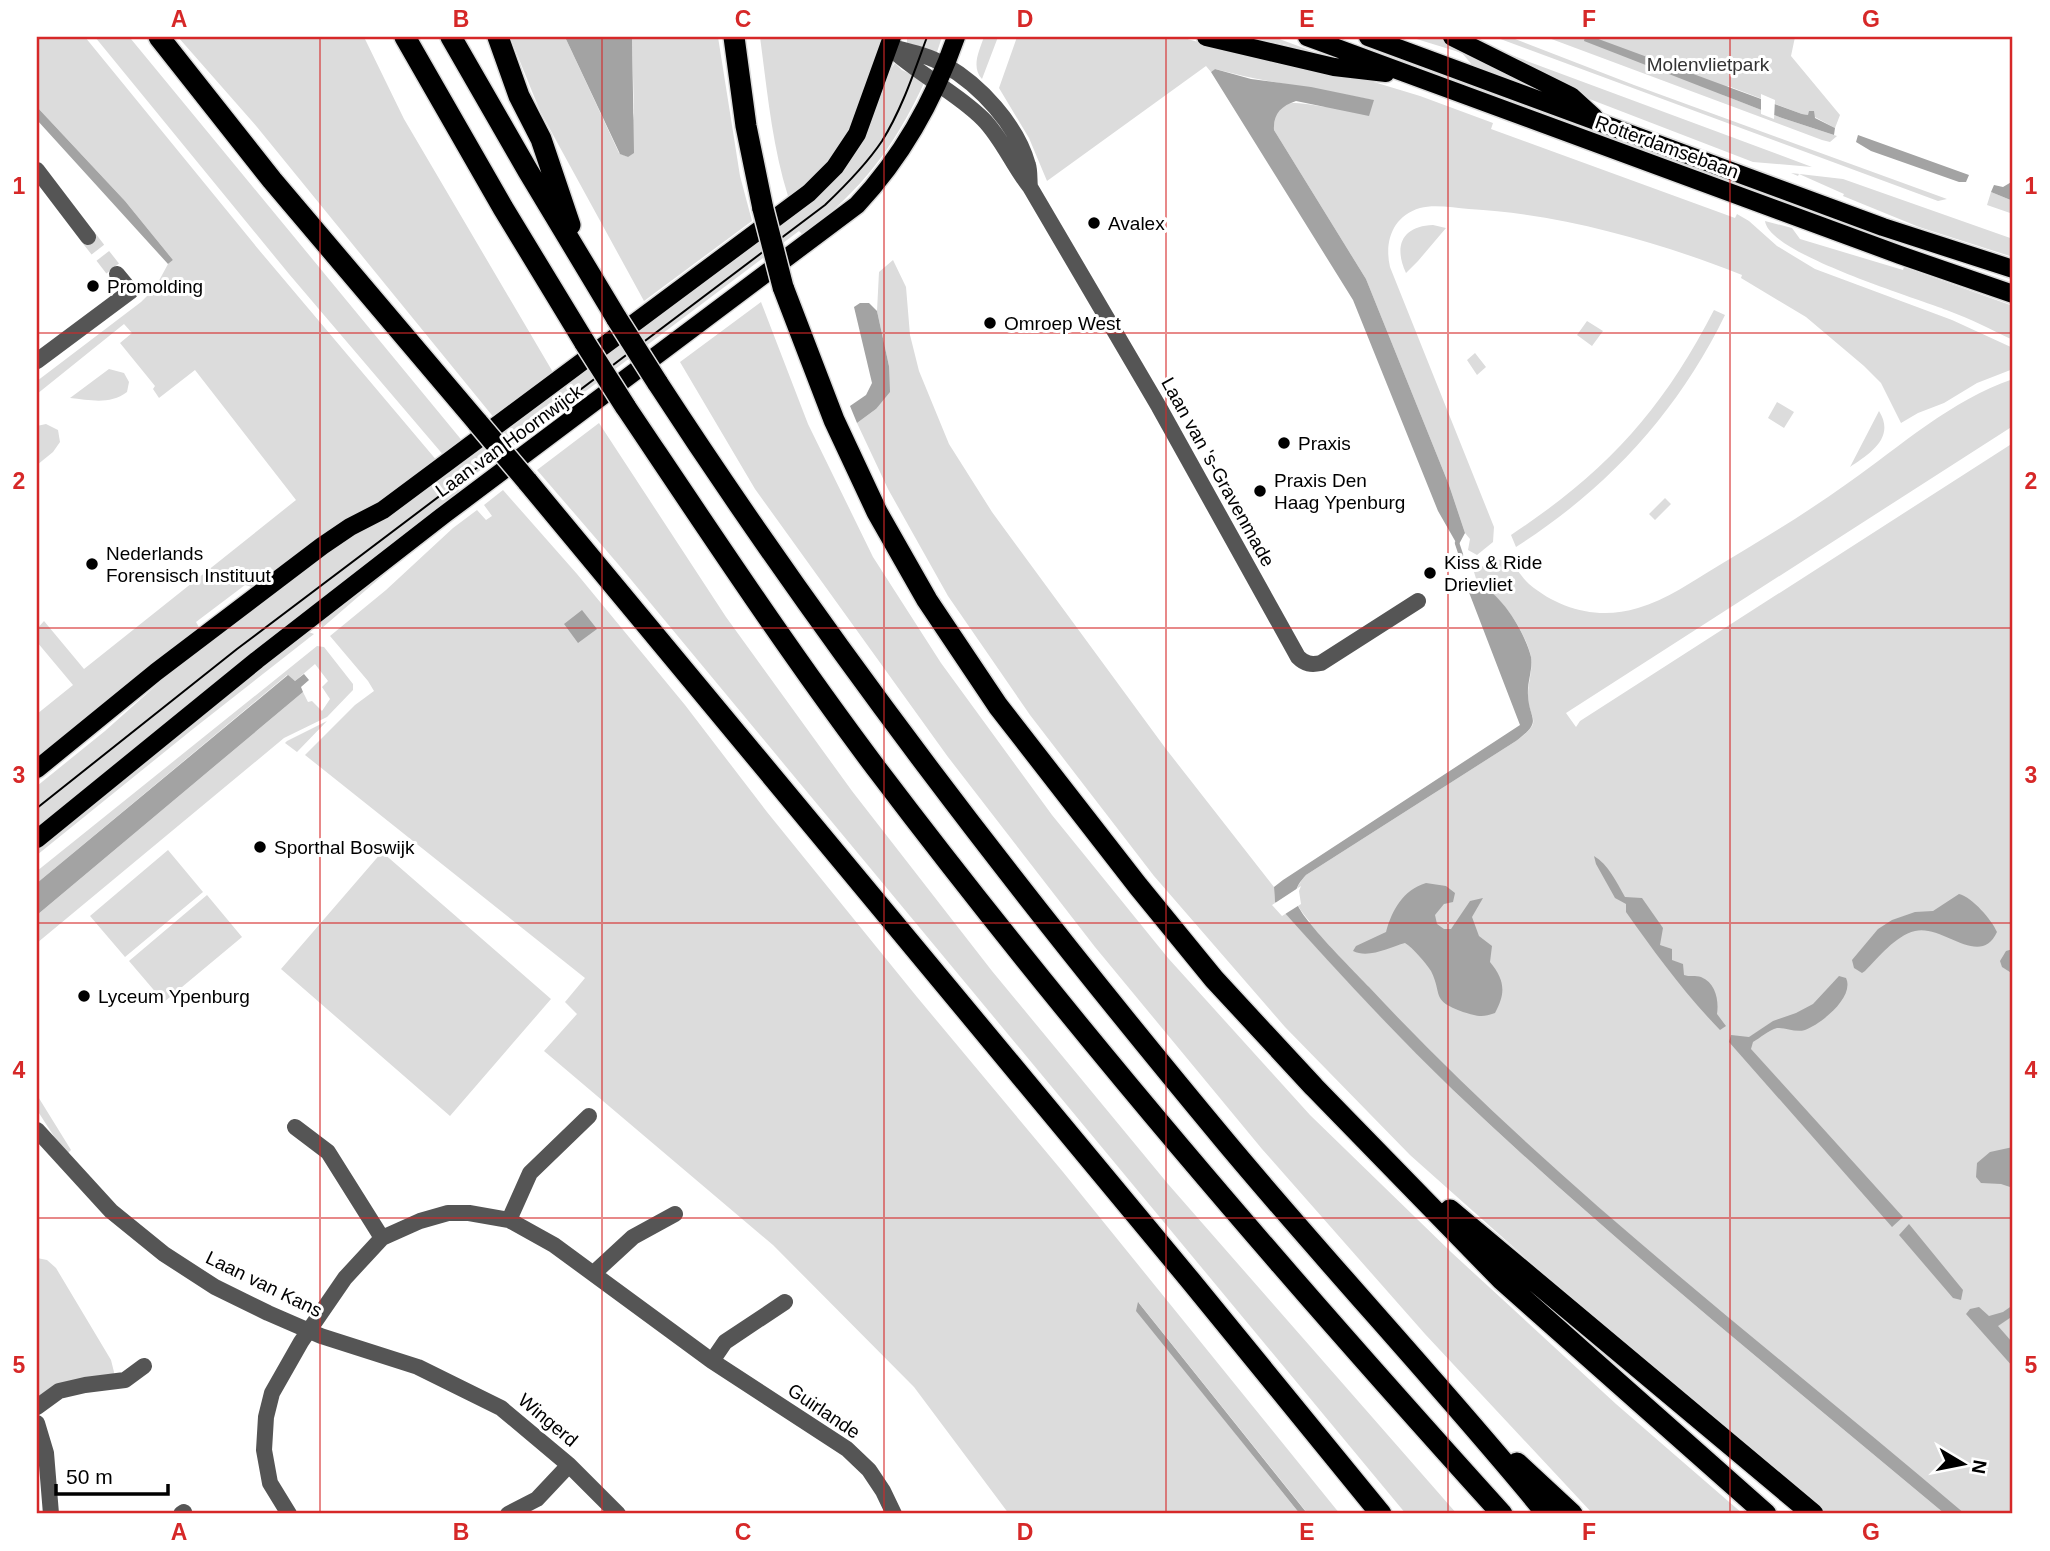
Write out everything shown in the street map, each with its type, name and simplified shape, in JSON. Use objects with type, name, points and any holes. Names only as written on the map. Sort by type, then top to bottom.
[{"type":"highway","points":[[159,37],[272,180],[527,481],[1381,1514]]},
{"type":"highway","points":[[405,37],[503,208],[625,406],[743,583],[851,734],[1011,943],[1151,1115],[1298,1286],[1502,1514]]},
{"type":"highway","points":[[451,37],[582,263],[657,382],[763,542],[885,712],[1033,904],[1227,1143],[1476,1427],[1547,1514]]},
{"type":"highway","points":[[498,37],[519,96],[541,139],[582,263]]},
{"type":"highway","points":[[734,37],[746,126],[783,287],[834,420],[877,512],[928,600],[998,706],[1138,887],[1214,979],[1367,1141],[1502,1280],[1766,1514]]},
{"type":"highway","points":[[1367,1141],[1813,1514]]},
{"type":"highway","points":[[1476,1427],[1572,1514]]},
{"type":"main road","name":"Laan van Hoornwijck","points":[[37,839],[257,660],[445,513],[857,205],[903,148],[938,84],[956,37]]},
{"type":"main road","points":[[1206,37],[1334,67],[1417,78]]},
{"type":"main road","name":"Rotterdamsebaan","points":[[1307,37],[1900,256],[2013,294]]},
{"type":"main road","name":"Rotterdamsebaan","points":[[1368,37],[1883,227],[2013,269]]},
{"type":"main road","points":[[1452,37],[1572,96],[1600,123]]},
{"type":"main road","name":"Laan van Hoornwijck","points":[[37,769],[156,672],[322,546],[393,503],[809,193],[835,167],[857,134],[890,42]]},
{"type":"street","name":"Laan van 's-Gravenmade","points":[[890,42],[946,66],[982,92],[1012,131],[1028,165],[1030,187]]},
{"type":"street","name":"Laan van 's-Gravenmade","points":[[890,42],[907,64],[986,121],[1017,172],[1030,187],[1159,407],[1298,657],[1312,665],[1321,663],[1418,601]]},
{"type":"street","points":[[37,170],[89,237]]},
{"type":"street","points":[[37,361],[131,291],[117,274]]},
{"type":"street","points":[[509,1220],[530,1173],[589,1116]]},
{"type":"street","name":"Laan van Kans","points":[[37,1120],[41,1134],[111,1211],[164,1254],[215,1287],[309,1331],[418,1367],[500,1408]]},
{"type":"street","points":[[295,1127],[328,1152],[382,1238]]},
{"type":"street","name":"Guirlande","points":[[289,1514],[270,1483],[264,1450],[266,1417],[272,1393],[345,1278],[382,1238],[420,1221],[448,1213],[491,1215],[509,1220],[554,1245],[712,1361],[846,1449],[869,1470],[894,1514]]},
{"type":"street","points":[[594,1273],[633,1237],[675,1214]]},
{"type":"street","points":[[712,1361],[725,1342],[785,1302]]},
{"type":"street","points":[[37,1407],[59,1391],[125,1380],[144,1366]]},
{"type":"street","name":"Wingerd","points":[[500,1408],[569,1465],[618,1514]]},
{"type":"street","points":[[37,1423],[46,1453],[51,1514]]},
{"type":"street","name":"Wingerd","points":[[508,1514],[537,1499],[569,1465]]},
{"type":"green space","points":[[37,37],[85,37],[259,250],[438,462],[255,588],[245,585],[196,622],[200,629],[37,759],[37,714],[73,685],[37,642],[37,629],[44,621],[84,669],[296,500],[195,370],[159,398],[153,389],[155,386],[120,343],[132,333],[124,324],[37,394],[37,381],[141,302],[155,288],[173,260],[125,201],[37,107]]},
{"type":"green space","points":[[95,37],[131,39],[464,443],[445,457],[289,274]]},
{"type":"green space","points":[[178,37],[364,37],[404,119],[554,374],[495,419],[257,127]]},
{"type":"green space","points":[[510,37],[565,37],[619,153],[628,157],[634,113],[632,37],[718,37],[740,176],[752,221],[644,301],[540,111]]},
{"type":"green space","points":[[760,37],[882,37],[847,135],[809,185],[788,196],[774,137]]},
{"type":"green space","points":[[907,37],[942,37],[936,55],[907,44]]},
{"type":"green space","points":[[984,37],[998,37],[982,79],[976,64]]},
{"type":"green space","points":[[1017,37],[1180,37],[1231,51],[1354,76],[1420,96],[1493,123],[1491,129],[1735,218],[1737,214],[1777,246],[1815,269],[1952,320],[2013,348],[2013,369],[1977,383],[1944,403],[1901,423],[1881,383],[1864,366],[1806,317],[1741,278],[1742,275],[1677,251],[1574,223],[1504,212],[1438,206],[1420,208],[1397,223],[1390,239],[1388,257],[1494,527],[1493,542],[1477,555],[1468,550],[1470,539],[1465,533],[1449,485],[1366,279],[1274,130],[1275,117],[1279,109],[1286,104],[1334,107],[1373,100],[1215,69],[1211,72],[1206,66],[1047,181],[1029,138],[999,88]]},
{"type":"green space","points":[[1245,37],[1274,37],[1333,59],[1317,57],[1287,45]]},
{"type":"green space","points":[[1410,37],[1439,37],[1568,101],[1473,66],[1462,53]]},
{"type":"green space","points":[[1495,37],[1510,37],[1947,199],[1938,201]]},
{"type":"green space","name":"Molenvlietpark","points":[[1546,37],[1795,37],[1791,56],[1840,115],[1835,128],[1813,116],[1728,86],[1723,95],[1837,136],[1830,142],[1822,140]]},
{"type":"green space","points":[[1484,45],[1812,167],[1753,162],[1579,95]]},
{"type":"green space","points":[[895,63],[902,70],[925,81],[901,127],[874,166],[824,218],[803,235],[799,231],[458,487],[461,493],[37,829],[37,786],[105,731],[189,656],[340,542],[414,499],[808,203]]},
{"type":"green space","points":[[1791,173],[1843,179],[2013,239],[2013,257],[1919,227],[1843,196],[1844,194],[1799,174],[1798,176]]},
{"type":"green space","points":[[1991,192],[2013,201],[2013,214],[1987,205]]},
{"type":"green space","points":[[1765,221],[1792,228],[1800,239],[1903,270],[1904,267],[2013,306],[2013,340],[1957,314],[1817,261],[1773,234]]},
{"type":"green space","points":[[1433,225],[1446,228],[1406,273],[1401,254],[1403,239],[1414,229]]},
{"type":"green space","points":[[893,260],[906,287],[910,335],[919,371],[949,444],[992,512],[1166,749],[1274,887],[1275,902],[1407,1044],[1512,1145],[1696,1306],[1945,1514],[1828,1514],[1574,1301],[1410,1155],[1285,1027],[1154,876],[1030,715],[948,596],[888,489],[857,423],[876,409],[889,366],[877,311],[879,272]]},
{"type":"green space","points":[[761,302],[808,424],[873,557],[941,663],[1052,815],[1168,958],[1310,1115],[1451,1252],[1616,1404],[1743,1514],[1593,1514],[1425,1334],[1262,1149],[1095,947],[948,757],[755,489],[680,362]]},
{"type":"green space","points":[[1714,310],[1725,315],[1706,350],[1662,416],[1637,446],[1580,500],[1516,547],[1511,535],[1575,487],[1629,437],[1674,379]]},
{"type":"green space","points":[[1587,321],[1603,331],[1592,346],[1577,335]]},
{"type":"green space","points":[[1475,353],[1486,367],[1477,375],[1467,360]]},
{"type":"green space","points":[[109,369],[124,373],[129,382],[127,392],[107,400],[70,398]]},
{"type":"green space","points":[[2013,379],[2013,426],[1566,713],[1576,727],[1580,721],[2013,443],[2013,1312],[1990,1328],[2013,1353],[2013,1514],[1952,1514],[1441,1071],[1304,926],[1310,922],[1298,904],[1296,893],[1306,875],[1516,741],[1531,728],[1533,720],[1528,695],[1531,657],[1524,637],[1503,605],[1478,585],[1474,572],[1494,561],[1507,561],[1541,593],[1567,606],[1595,613],[1623,611],[1648,605],[1679,590],[1800,516],[1948,411]]},
{"type":"green space","points":[[1777,402],[1794,412],[1784,428],[1768,418]]},
{"type":"green space","points":[[1879,411],[1884,429],[1882,437],[1872,451],[1850,467]]},
{"type":"green space","points":[[599,423],[726,617],[852,791],[992,971],[1168,1184],[1457,1514],[1406,1514],[618,564],[537,470]]},
{"type":"green space","points":[[46,424],[58,430],[60,442],[53,452],[37,465],[37,426]]},
{"type":"green space","points":[[503,490],[577,574],[685,705],[767,812],[1340,1514],[1308,1514],[1139,1303],[1137,1311],[1300,1514],[1009,1514],[914,1387],[773,1245],[544,1051],[577,1014],[565,1002],[585,978],[305,755],[355,705],[374,691],[330,636],[477,510],[486,520],[492,516],[484,505]]},
{"type":"green space","points":[[1665,498],[1671,504],[1655,520],[1649,514]]},
{"type":"green space","points":[[425,539],[322,628],[320,620]]},
{"type":"green space","points":[[306,631],[314,634],[37,855],[37,848]]},
{"type":"green space","points":[[317,646],[324,647],[353,684],[353,690],[327,717],[284,738],[37,943],[37,915],[303,692],[308,702],[312,701],[322,711],[330,699],[322,687],[328,681],[315,664],[295,681],[287,675],[37,883],[37,871]]},
{"type":"green space","points":[[327,721],[297,752],[285,743],[287,741]]},
{"type":"green space","points":[[168,850],[203,892],[125,957],[90,916]]},
{"type":"green space","points":[[382,852],[551,999],[450,1116],[281,969]]},
{"type":"green space","points":[[207,895],[242,937],[164,1002],[129,961]]},
{"type":"green space","points":[[37,1095],[71,1150],[66,1155],[37,1110]]},
{"type":"green space","points":[[37,1258],[47,1260],[56,1268],[111,1360],[114,1372],[112,1381],[37,1398]]},
{"type":"green space","points":[[2013,1316],[2013,1343],[1997,1326]]},
{"type":"shaded area","points":[[565,37],[632,37],[634,153],[628,157],[620,154]]},
{"type":"shaded area","points":[[1585,37],[1593,37],[1802,114],[1808,115],[1809,111],[1814,111],[1815,118],[1835,128],[1834,135],[1782,118],[1584,41]]},
{"type":"shaded area","points":[[1215,69],[1251,79],[1311,87],[1374,100],[1369,116],[1296,101],[1279,111],[1274,130],[1366,279],[1449,485],[1465,533],[1458,546],[1438,511],[1353,300],[1211,72]]},
{"type":"shaded area","points":[[37,107],[125,201],[173,260],[168,264],[37,120]]},
{"type":"shaded area","points":[[1858,135],[1969,175],[1966,182],[1959,182],[1871,151],[1856,142]]},
{"type":"shaded area","points":[[2013,181],[2013,201],[1991,192],[1994,185],[2003,187]]},
{"type":"shaded area","points":[[860,303],[869,303],[877,311],[889,366],[890,392],[876,409],[857,423],[850,406],[866,395],[872,383],[854,307]]},
{"type":"shaded area","points":[[1476,581],[1504,605],[1528,648],[1531,662],[1528,695],[1533,720],[1530,729],[1516,741],[1306,875],[1296,891],[1301,911],[1318,933],[1438,1059],[1510,1127],[1659,1259],[1965,1514],[1945,1514],[1573,1200],[1430,1067],[1362,998],[1275,902],[1274,887],[1283,880],[1520,725],[1465,582]]},
{"type":"shaded area","points":[[582,610],[597,629],[578,643],[564,624]]},
{"type":"shaded area","points":[[304,674],[309,680],[301,687],[303,692],[37,915],[37,883],[288,675],[295,681]]},
{"type":"shaded area","points":[[1594,856],[1608,869],[1625,897],[1642,898],[1663,928],[1660,945],[1672,949],[1672,960],[1683,964],[1684,975],[1701,977],[1710,983],[1717,998],[1717,1014],[1726,1026],[1720,1030],[1671,973],[1626,912],[1626,904],[1615,898]]},
{"type":"shaded area","points":[[1426,883],[1446,886],[1455,893],[1453,902],[1444,904],[1435,915],[1437,924],[1444,929],[1451,929],[1470,901],[1483,898],[1472,917],[1479,936],[1492,946],[1490,962],[1501,981],[1501,999],[1495,1013],[1475,1015],[1446,1004],[1439,996],[1431,971],[1405,943],[1373,953],[1353,951],[1356,946],[1386,932],[1400,902],[1411,891]]},
{"type":"shaded area","points":[[1959,894],[1975,904],[1994,927],[1997,932],[1990,942],[1971,946],[1937,933],[1915,931],[1894,942],[1862,973],[1854,968],[1852,960],[1878,929],[1892,920],[1915,912],[1933,911]]},
{"type":"shaded area","points":[[2013,949],[2013,974],[2002,967],[2000,961],[2006,951]]},
{"type":"shaded area","points":[[1839,976],[1846,978],[1846,993],[1827,1016],[1805,1030],[1774,1029],[1753,1042],[1751,1049],[1903,1217],[1892,1227],[1729,1042],[1731,1035],[1749,1037],[1773,1021],[1813,1004]]},
{"type":"shaded area","points":[[2013,1147],[2013,1188],[1981,1183],[1976,1177],[1977,1163],[1990,1152]]},
{"type":"shaded area","points":[[1909,1224],[1963,1290],[1961,1300],[1953,1298],[1899,1235]]},
{"type":"shaded area","points":[[1138,1302],[1308,1514],[1300,1514],[1136,1311]]},
{"type":"shaded area","points":[[2013,1305],[2013,1316],[1998,1326],[2013,1343],[2013,1367],[1966,1314],[1970,1309],[1979,1307],[1989,1316],[2003,1312]]},
{"type":"pier","points":[[1761,94],[1775,100],[1774,119],[1761,114]]},
{"type":"pier","points":[[1301,886],[1301,904],[1282,916],[1272,905]]},
{"type":"waterway","points":[[1457,543],[1461,555]]},
{"type":"tunnel","points":[[88,237],[117,274]]},
{"type":"tram line","points":[[37,808],[237,649],[825,205],[882,141],[902,103],[927,37]]},
{"type":"place","name":"Avalex","points":[[1094,223]]},
{"type":"place","name":"Promolding","points":[[93,286]]},
{"type":"place","name":"Omroep West","points":[[990,323]]},
{"type":"place","name":"Praxis","points":[[1284,443]]},
{"type":"place","name":"Praxis Den Haag Ypenburg","points":[[1260,491]]},
{"type":"place","name":"Nederlands Forensisch Instituut","points":[[92,564]]},
{"type":"place","name":"Kiss & Ride Drievliet","points":[[1430,573]]},
{"type":"place","name":"Sporthal Boswijk","points":[[260,847]]},
{"type":"place","name":"Lyceum Ypenburg","points":[[84,996]]}]
